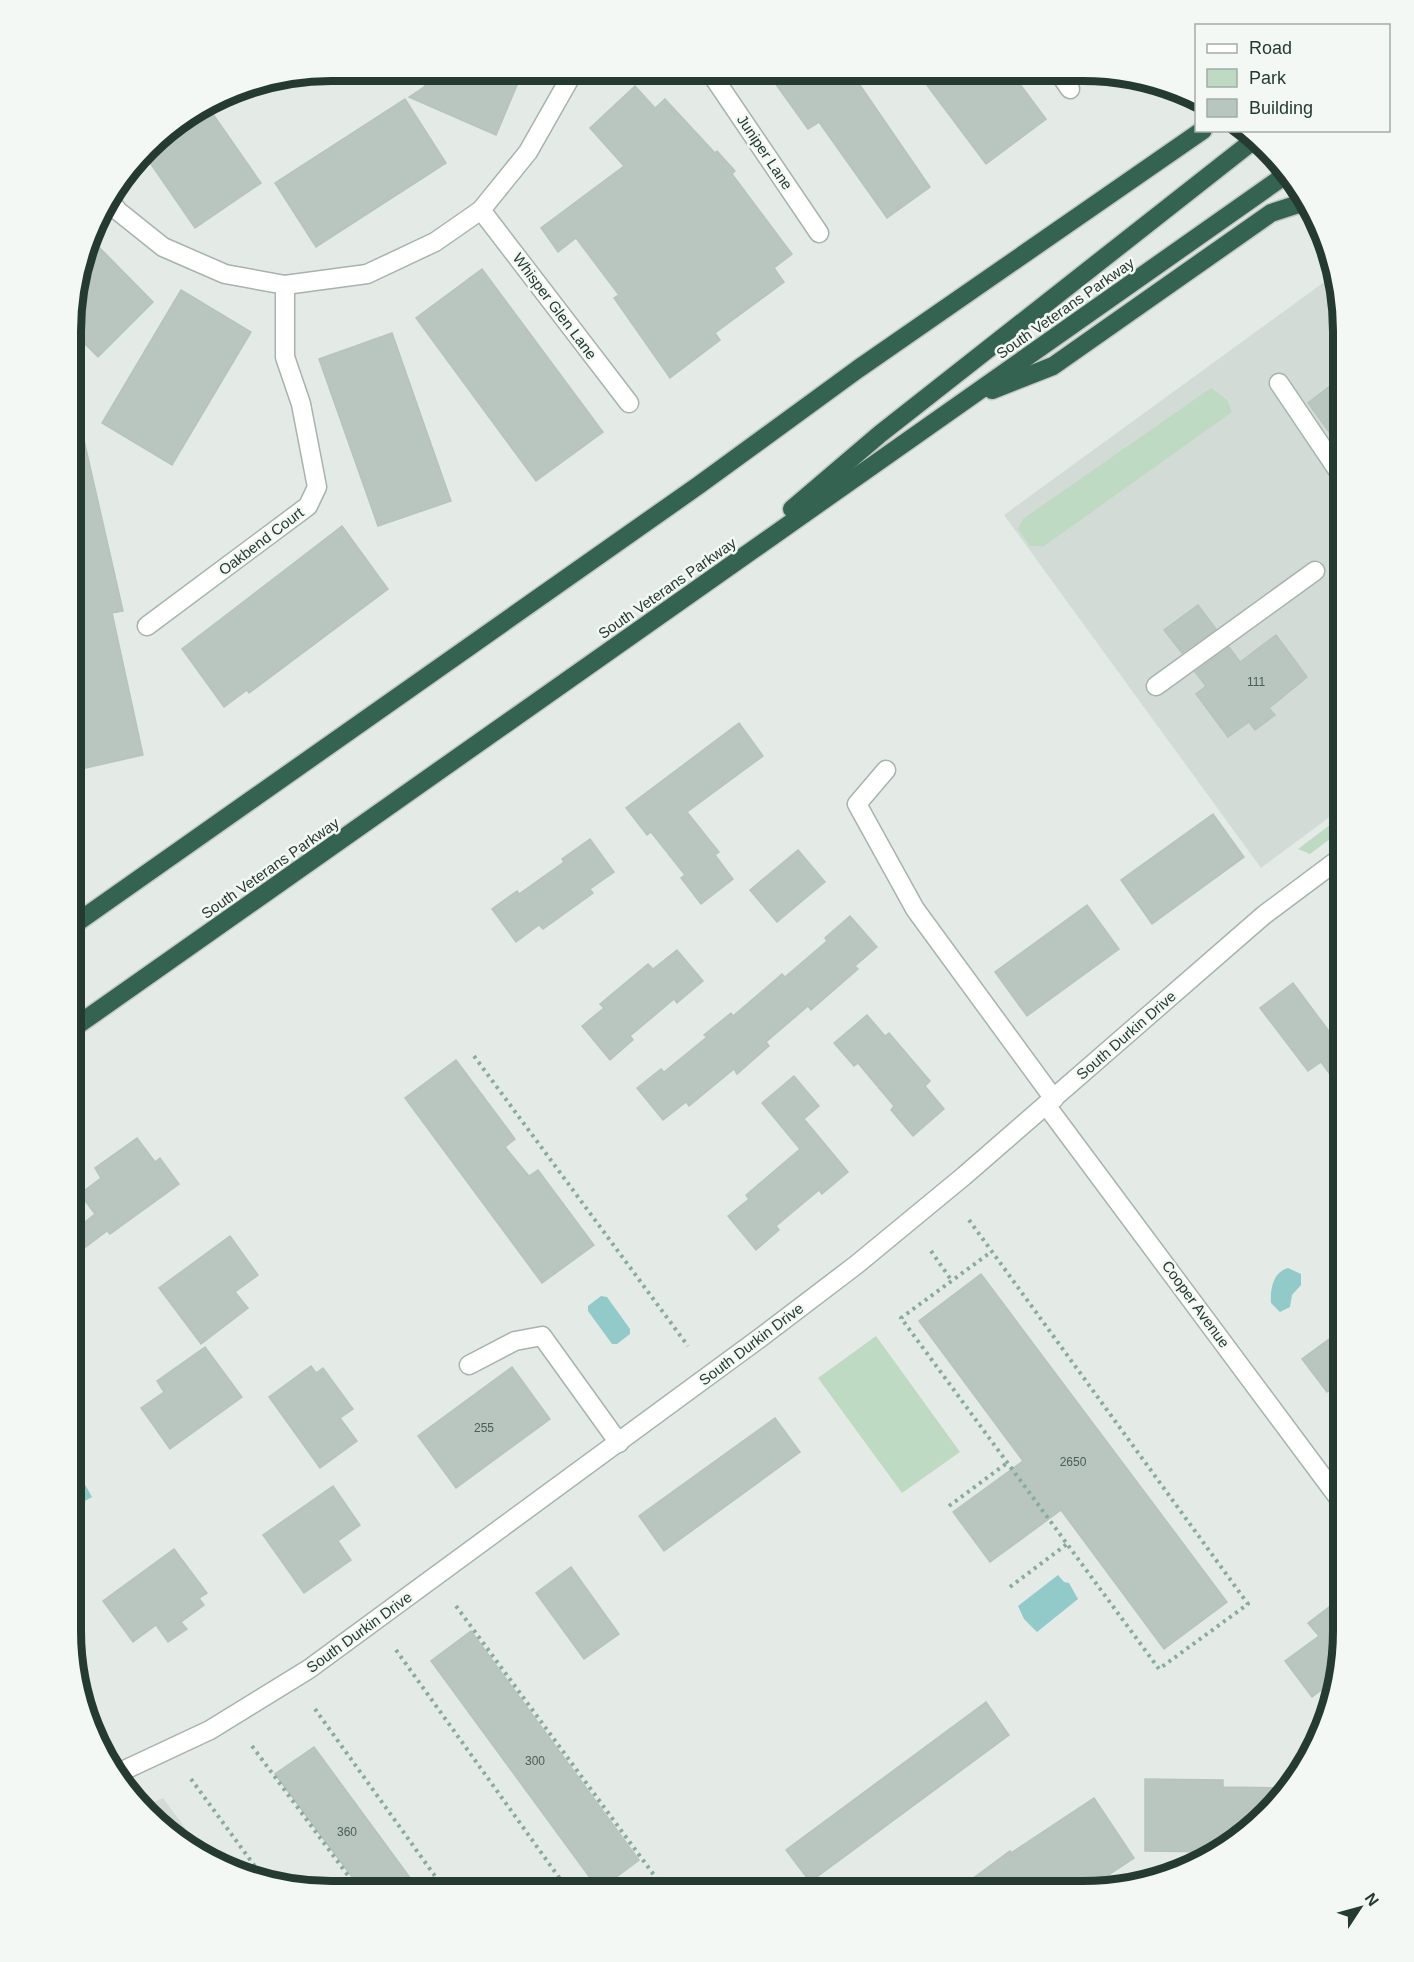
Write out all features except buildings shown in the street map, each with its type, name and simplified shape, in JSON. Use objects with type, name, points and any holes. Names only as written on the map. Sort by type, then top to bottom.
[{"type":"highway","points":[[1176,150],[1195,125]]},
{"type":"highway","points":[[81,920],[699,484],[858,369],[1200,132]]},
{"type":"highway","points":[[709,581],[880,434],[1249,144]]},
{"type":"highway","name":"South Veterans Parkway","points":[[81,1023],[1281,179]]},
{"type":"highway","points":[[965,401],[1053,366],[1271,213],[1298,204]]},
{"type":"street","points":[[115,207],[163,247],[225,274],[285,285],[366,274],[435,242],[481,210],[528,152],[568,81]]},
{"type":"street","name":"Juniper Lane","points":[[716,81],[819,233]]},
{"type":"street","points":[[1064,81],[1070,89]]},
{"type":"street","name":"Whisper Glen Lane","points":[[481,210],[629,403]]},
{"type":"street","name":"Oakbend Court","points":[[147,626],[308,506],[317,487],[301,404],[285,357],[285,285]]},
{"type":"street","points":[[1279,383],[1333,459]]},
{"type":"street","points":[[1156,686],[1315,571]]},
{"type":"street","name":"Cooper Avenue","points":[[886,770],[857,804],[915,909],[1050,1102],[1333,1490]]},
{"type":"street","name":"South Durkin Drive","points":[[123,1771],[202,1734],[309,1669],[619,1443],[856,1265],[1050,1102],[1264,915],[1333,863]]},
{"type":"street","points":[[469,1365],[515,1341],[542,1336],[619,1443]]},
{"type":"path","points":[[474,1056],[688,1346]]},
{"type":"path","points":[[969,1220],[1248,1604],[1159,1669],[901,1318],[991,1252]]},
{"type":"path","points":[[931,1251],[952,1281]]},
{"type":"path","points":[[949,1506],[1007,1463]]},
{"type":"path","points":[[1010,1587],[1067,1544]]},
{"type":"path","points":[[456,1606],[658,1881]]},
{"type":"path","points":[[396,1650],[562,1881]]},
{"type":"path","points":[[315,1709],[439,1881]]},
{"type":"path","points":[[252,1746],[352,1881]]},
{"type":"path","points":[[191,1779],[257,1870]]},
{"type":"shaded area","points":[[1327,280],[1333,331],[1333,814],[1261,868],[1004,515]]},
{"type":"shaded area","points":[[163,1798],[194,1840],[166,1819],[150,1804]]},
{"type":"green space","points":[[1211,388],[1227,400],[1232,412],[1044,546],[1030,546],[1018,529],[1023,519]]},
{"type":"green space","points":[[1333,823],[1333,837],[1310,854],[1298,849]]},
{"type":"green space","points":[[876,1336],[960,1452],[902,1493],[818,1378]]},
{"type":"water","points":[[1288,1268],[1301,1274],[1301,1285],[1292,1295],[1290,1307],[1280,1312],[1271,1303],[1271,1292],[1276,1277]]},
{"type":"water","points":[[601,1296],[607,1297],[630,1329],[630,1334],[617,1344],[612,1344],[588,1311],[588,1306]]},
{"type":"water","points":[[81,1478],[92,1497],[81,1503]]},
{"type":"water","points":[[1058,1575],[1064,1582],[1069,1583],[1078,1599],[1037,1632],[1024,1619],[1018,1606]]}]
